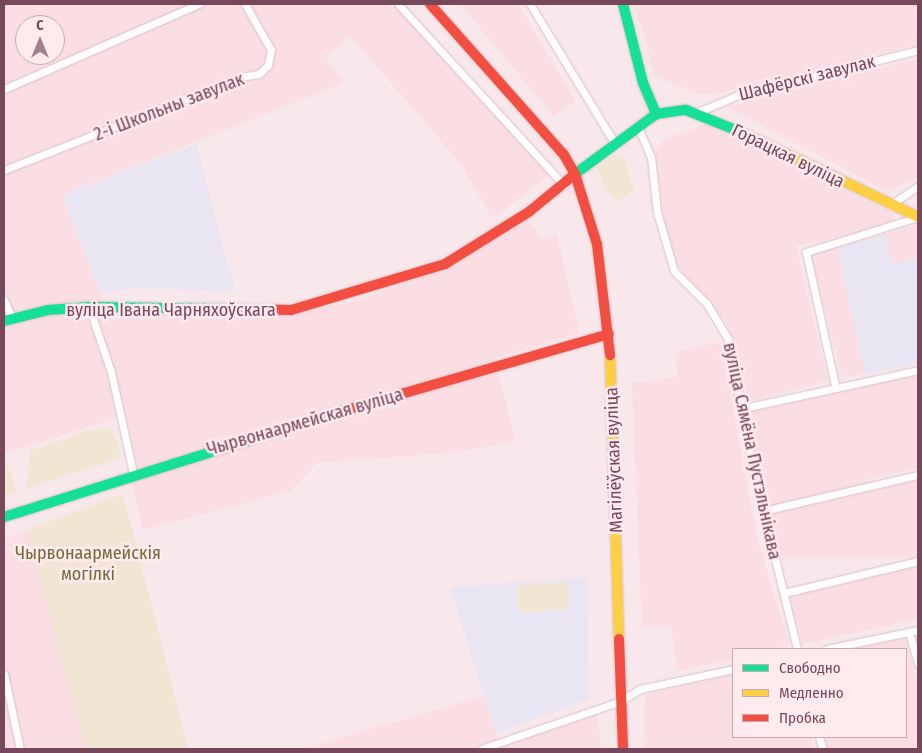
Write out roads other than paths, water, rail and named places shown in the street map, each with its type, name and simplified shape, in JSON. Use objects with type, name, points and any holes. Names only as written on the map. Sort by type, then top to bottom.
[{"type":"main road","name":"Магілёўская вуліца","points":[[430,4],[549,137],[575,174],[596,244],[609,334],[623,749]]},
{"type":"main road","points":[[623,4],[643,83],[656,114]]},
{"type":"main road","name":"Горацкая вуліца","points":[[656,114],[677,109],[698,112],[918,217]]},
{"type":"main road","name":"вуліца Івана Чарняхоўскага","points":[[8,320],[48,310],[89,307],[248,313],[291,310],[446,264],[494,236],[656,114]]},
{"type":"main road","name":"Чырвонаармейская вуліца","points":[[4,517],[133,473],[609,334]]},
{"type":"street","points":[[4,89],[199,4]]},
{"type":"street","name":"2-і Школьны завулак","points":[[4,170],[240,77],[259,74],[268,65],[271,50],[245,4]]},
{"type":"street","points":[[398,4],[564,185]]},
{"type":"street","points":[[530,4],[615,144]]},
{"type":"street","name":"Шафёрскі завулак","points":[[698,112],[738,95],[918,50]]},
{"type":"street","name":"вуліца Сямёна Пустэльнікава","points":[[638,127],[651,157],[657,212],[674,271],[721,322],[744,408],[763,511],[797,648]]},
{"type":"street","points":[[890,204],[918,186]]},
{"type":"street","points":[[835,385],[806,252],[918,217]]},
{"type":"street","points":[[4,300],[8,320]]},
{"type":"street","points":[[89,307],[111,372],[133,473]]},
{"type":"street","points":[[744,408],[835,385],[918,370]]},
{"type":"street","points":[[763,511],[918,476]]},
{"type":"street","points":[[784,593],[918,560]]},
{"type":"street","points":[[832,648],[918,630]]},
{"type":"street","points":[[909,632],[918,664]]},
{"type":"street","points":[[481,749],[621,701],[640,689],[732,669]]},
{"type":"street","points":[[4,677],[20,749]]},
{"type":"park label","name":"Чырвонаармейскія могілкі","points":[[88,564]]}]
